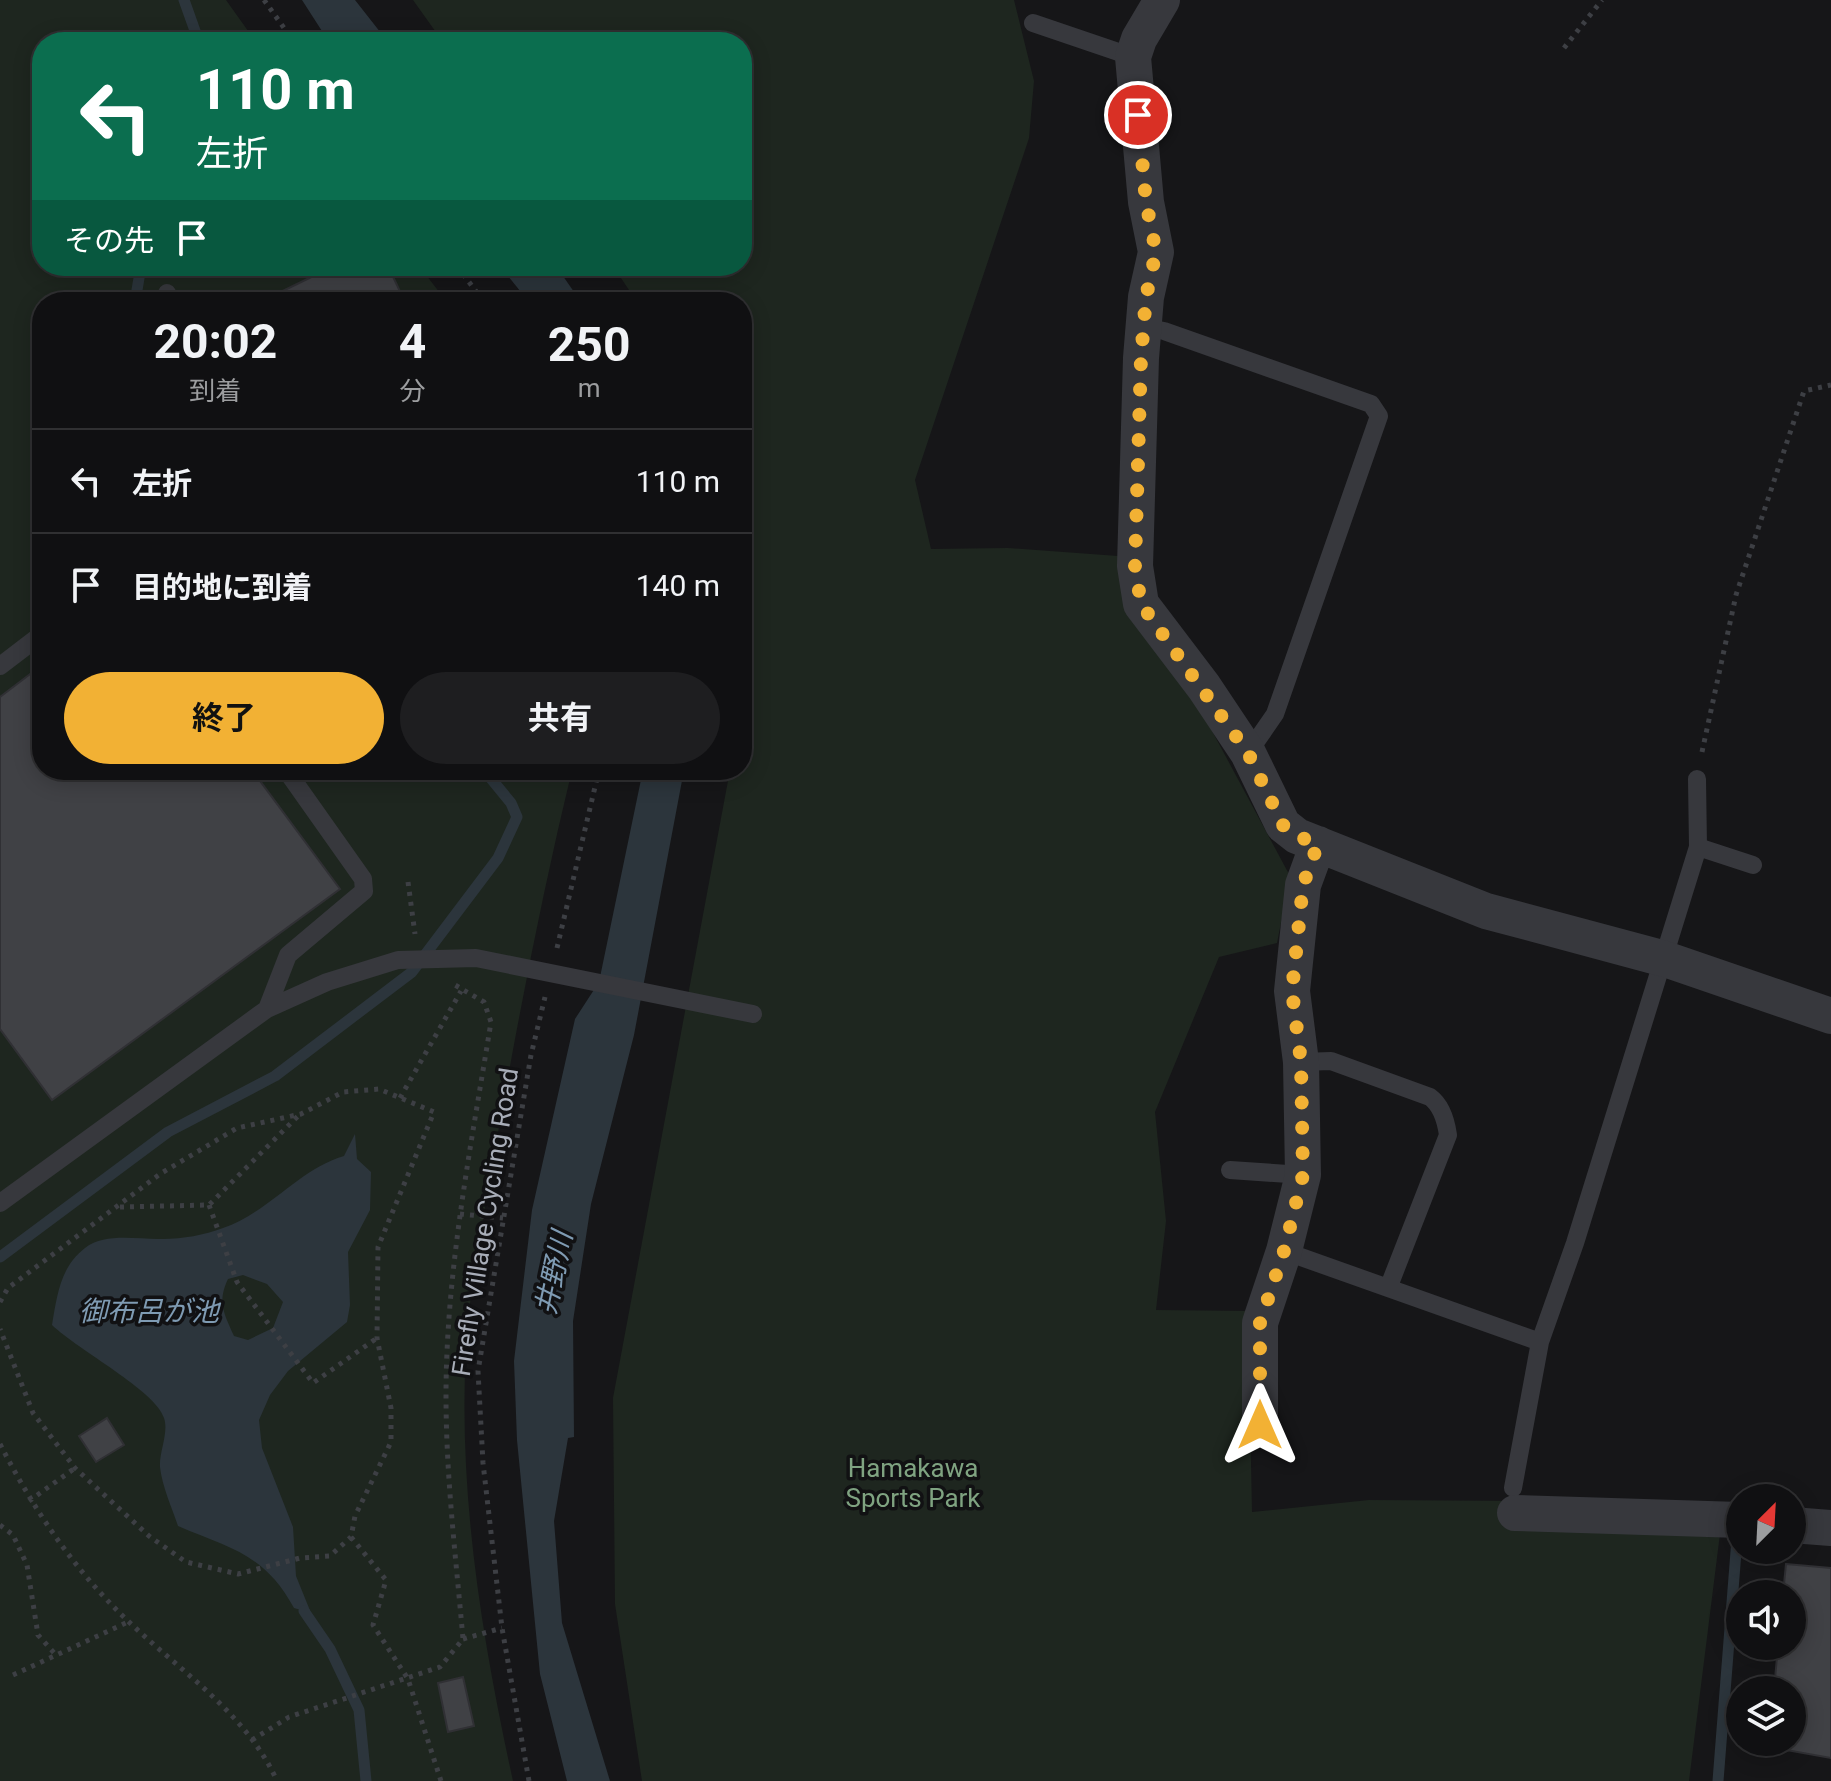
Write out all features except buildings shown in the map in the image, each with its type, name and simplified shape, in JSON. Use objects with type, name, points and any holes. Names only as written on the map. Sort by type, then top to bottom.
[{"type":"street","points":[[1162,0],[1139,39],[1133,57],[1146,202],[1156,252],[1143,327],[1135,566],[1141,604],[1248,753],[1283,825],[1297,836],[1486,911],[1665,959],[1831,1016]]},
{"type":"street","points":[[1260,1425],[1260,1323],[1284,1251],[1303,1175],[1301,1062],[1292,991],[1303,885],[1318,844]]},
{"type":"street","points":[[1514,1500],[1726,1519]]},
{"type":"street","points":[[1806,1526],[1831,1528]]},
{"type":"lane","points":[[1033,23],[1133,57]]},
{"type":"lane","points":[[1143,327],[1164,331],[1371,404],[1379,416],[1275,714],[1248,753]]},
{"type":"lane","points":[[0,666],[32,642]]},
{"type":"lane","points":[[1514,1500],[1540,1342],[1575,1243],[1698,847],[1697,779]]},
{"type":"lane","points":[[267,1009],[288,955],[364,891],[363,879],[293,780]]},
{"type":"lane","points":[[1698,847],[1753,865]]},
{"type":"lane","points":[[0,1203],[267,1009],[327,982],[398,960],[476,958],[753,1014]]},
{"type":"lane","points":[[1301,1062],[1331,1061],[1430,1097],[1437,1103],[1447,1127],[1448,1135],[1389,1286]]},
{"type":"lane","points":[[1230,1170],[1303,1175]]},
{"type":"lane","points":[[1284,1251],[1540,1342]]},
{"type":"path","points":[[264,0],[287,32]]},
{"type":"path","points":[[1564,48],[1602,0]]},
{"type":"path","points":[[1697,779],[1736,595],[1804,391],[1831,385]]},
{"type":"path","points":[[556,950],[597,780]]},
{"type":"path","points":[[400,1098],[461,991]]},
{"type":"path","name":"Firefly Village Cycling Road","points":[[529,1781],[502,1628],[483,1463],[478,1371],[531,1055],[545,995]]},
{"type":"path","points":[[463,1639],[446,1398],[448,1327],[460,1214],[491,1022],[484,1002]]},
{"type":"path","points":[[0,1302],[8,1288],[160,1174],[237,1128],[301,1114],[343,1092],[379,1089],[434,1112],[378,1247],[377,1338],[391,1408],[391,1442],[355,1516],[351,1537],[330,1556],[300,1558],[238,1574],[186,1562],[149,1536],[75,1468],[33,1413],[0,1329]]},
{"type":"path","points":[[119,1207],[209,1205],[301,1114]]},
{"type":"path","points":[[209,1205],[237,1282],[313,1383],[377,1338]]},
{"type":"path","points":[[460,1214],[503,1218]]},
{"type":"path","points":[[0,1444],[29,1501],[55,1539],[128,1622],[217,1701],[252,1740],[277,1781]]},
{"type":"path","points":[[29,1501],[75,1468]]},
{"type":"path","points":[[0,1525],[13,1535],[27,1565],[38,1635],[56,1655]]},
{"type":"path","points":[[351,1537],[386,1580],[373,1625],[408,1679],[441,1781]]},
{"type":"path","points":[[13,1675],[128,1622]]},
{"type":"path","points":[[252,1740],[289,1717],[440,1667],[463,1639],[502,1628]]},
{"type":"green space","points":[[0,0],[226,0],[249,32],[32,32],[32,276],[427,276],[439,292],[32,292],[32,780],[570,780],[513,1050],[474,1272],[466,1348],[464,1403],[469,1512],[482,1620],[513,1781],[0,1781]]},
{"type":"green space","name":"Hamakawa Sports Park","points":[[413,0],[1014,0],[1034,81],[1029,138],[915,480],[931,549],[1008,548],[1118,556],[1290,876],[1277,943],[1219,957],[1155,1112],[1166,1221],[1156,1310],[1248,1311],[1252,1512],[1369,1500],[1724,1502],[1689,1781],[642,1781],[615,1604],[613,1398],[728,780],[752,780],[752,292],[630,292],[620,276],[752,276],[752,32],[436,32]]},
{"type":"water","points":[[302,0],[355,0],[380,32],[323,32]]},
{"type":"water","points":[[508,276],[563,276],[574,292],[521,292]]},
{"type":"water","name":"井野川","points":[[641,780],[682,780],[634,1035],[591,1204],[573,1321],[574,1437],[568,1438],[554,1521],[562,1623],[610,1781],[567,1781],[540,1674],[517,1440],[514,1361],[532,1210],[575,1019],[599,982]]},
{"type":"water","name":"御布呂が池","points":[[355,1134],[357,1159],[371,1172],[370,1210],[348,1252],[350,1305],[347,1322],[288,1371],[270,1395],[259,1420],[262,1448],[293,1527],[296,1576],[311,1613],[294,1608],[271,1575],[245,1555],[178,1526],[161,1474],[165,1424],[158,1407],[132,1383],[52,1325],[65,1273],[77,1256],[93,1243],[112,1238],[178,1238],[223,1228],[255,1212],[312,1171],[344,1156]],"holes":[[[243,1275],[267,1284],[283,1302],[273,1328],[248,1340],[234,1336],[222,1301],[228,1279]]]},
{"type":"waterway","points":[[184,0],[195,32]]},
{"type":"waterway","points":[[137,292],[139,276]]},
{"type":"waterway","points":[[0,1257],[168,1132],[275,1076],[412,972],[498,858],[517,817],[511,803],[492,780]]},
{"type":"waterway","points":[[1718,1781],[1735,1564]]},
{"type":"waterway","points":[[304,1611],[330,1649],[359,1710],[366,1781]]},
{"type":"route","points":[[1138,115],[1146,202],[1156,252],[1155,272],[1146,297],[1141,358],[1135,566],[1141,604],[1204,687],[1248,753],[1283,825],[1297,836],[1318,844],[1303,885],[1292,991],[1301,1062],[1305,1146],[1303,1175],[1284,1251],[1260,1323],[1260,1425]]}]
